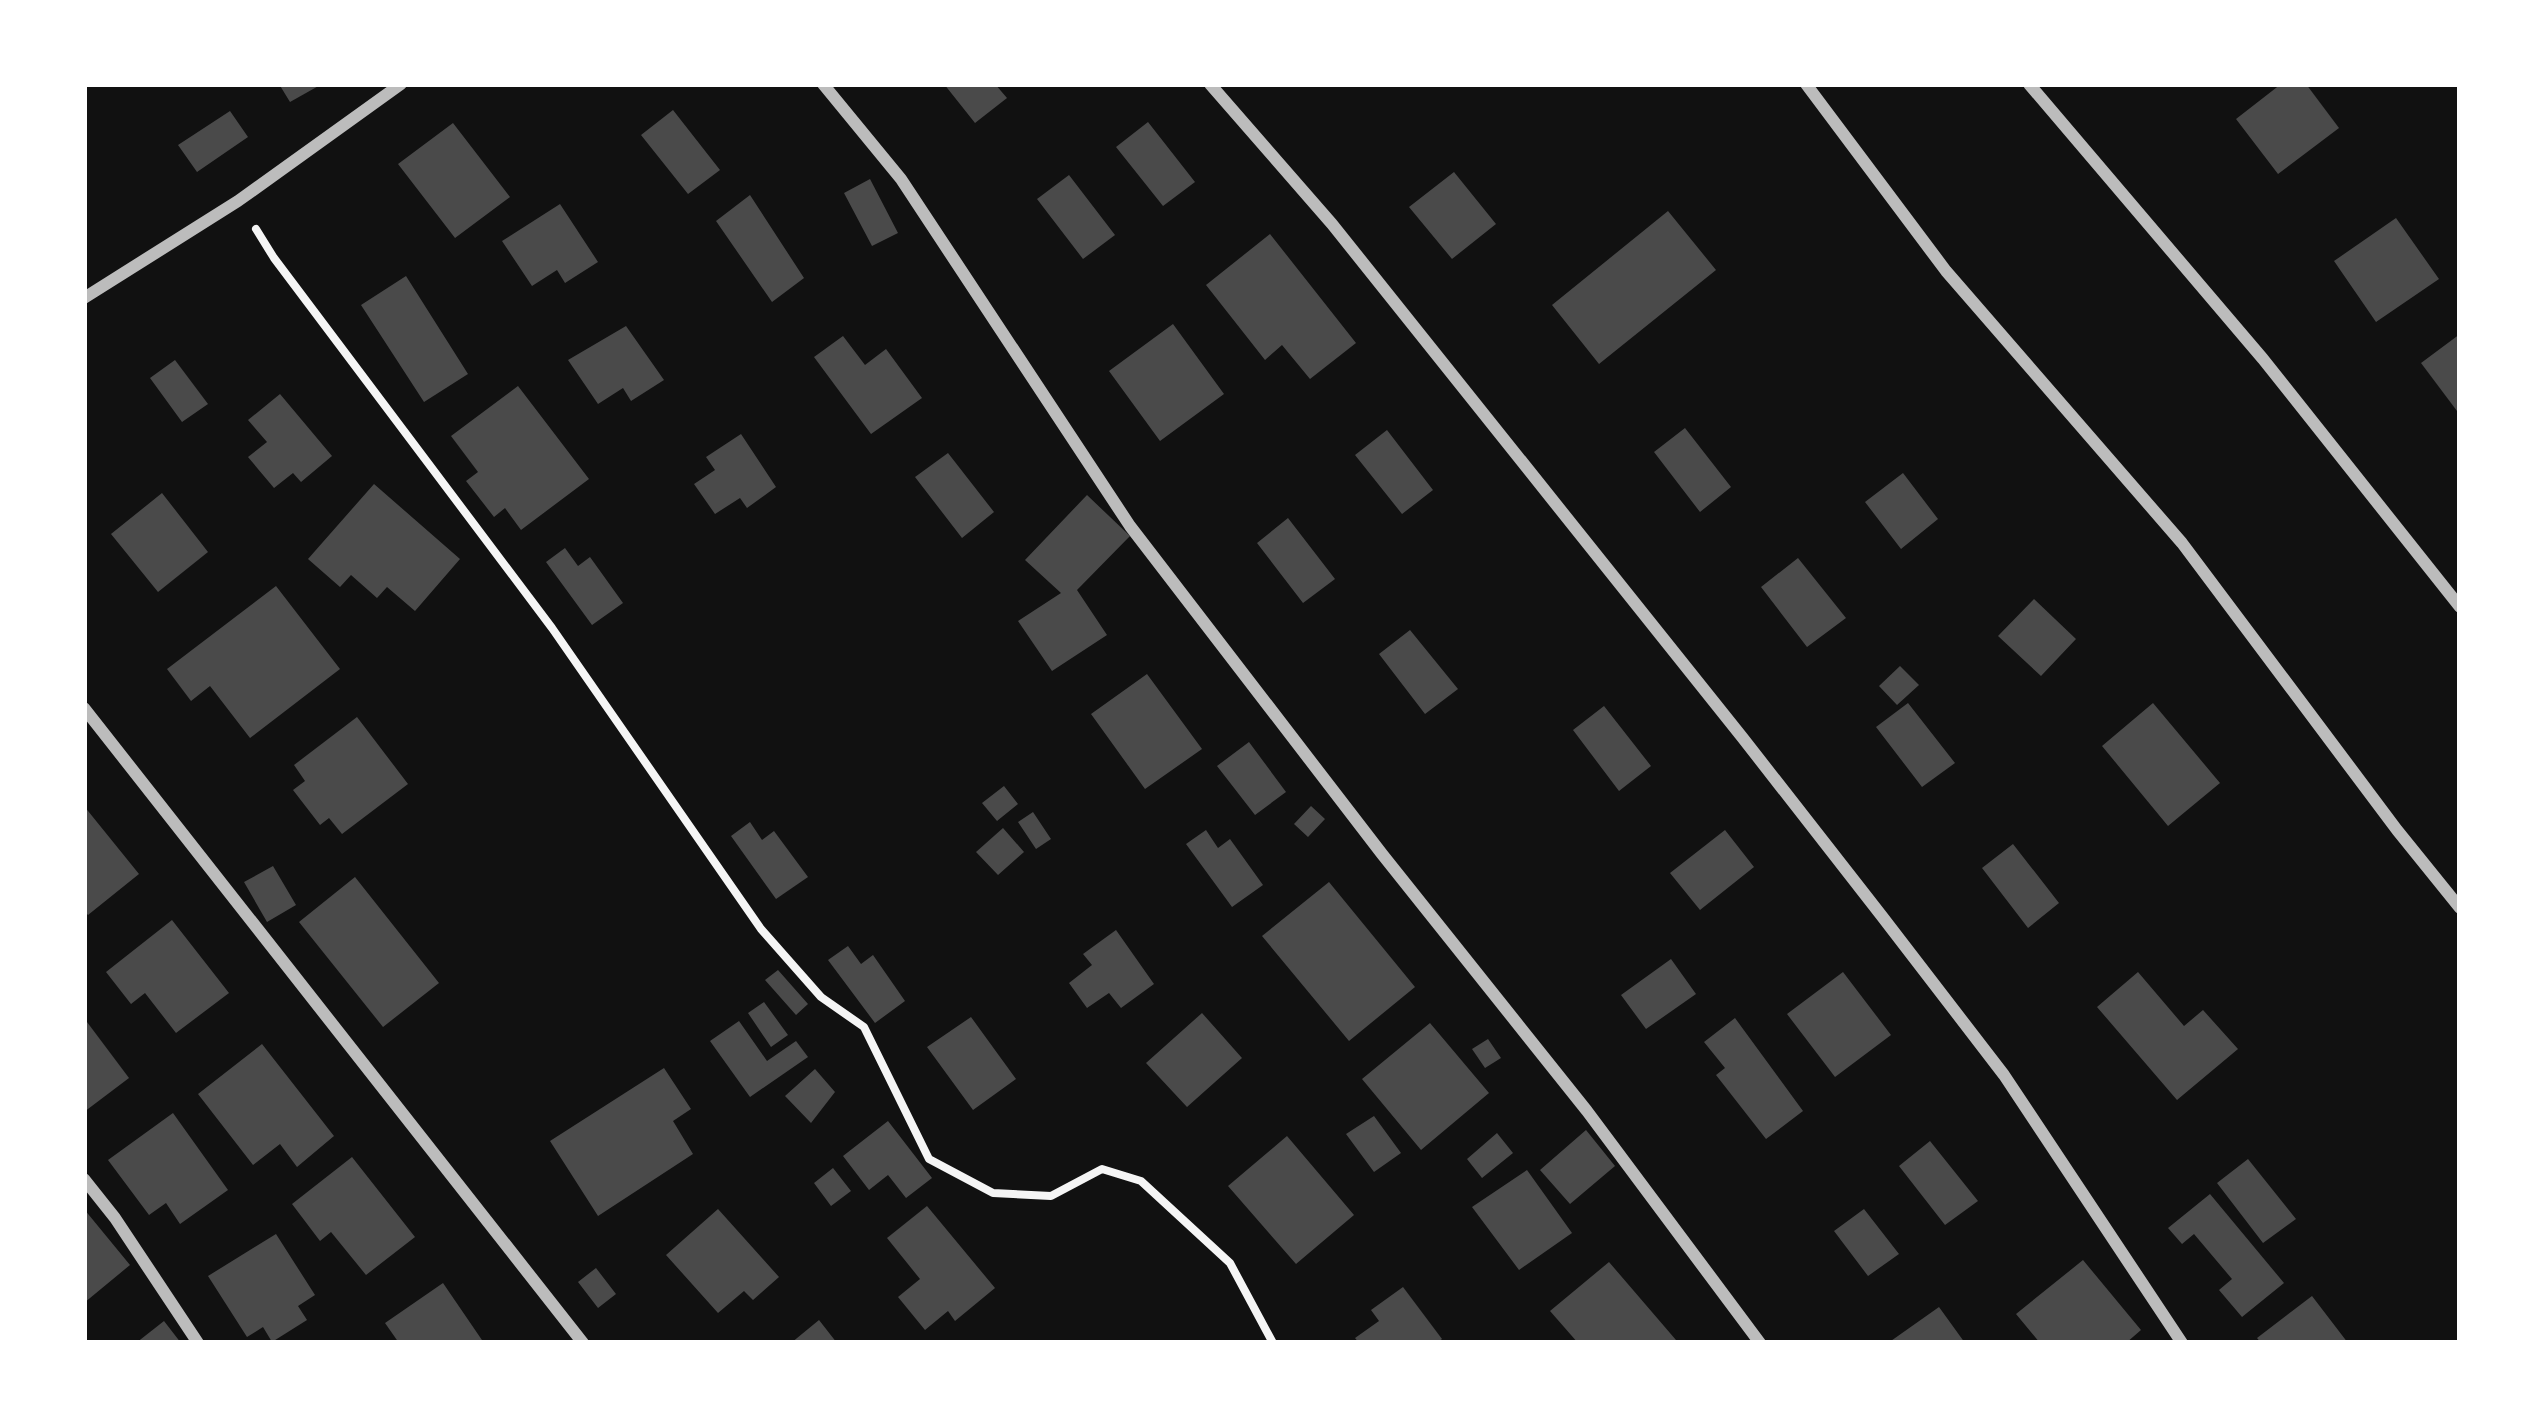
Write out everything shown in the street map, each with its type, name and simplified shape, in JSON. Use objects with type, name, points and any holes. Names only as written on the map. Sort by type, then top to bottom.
[{"type":"street","points":[[84,298],[238,201],[401,84]]},
{"type":"street","points":[[823,84],[901,179],[1130,526],[1587,1111],[1760,1343]]},
{"type":"street","points":[[1210,84],[1332,224],[1895,933],[2004,1075],[2182,1343]]},
{"type":"street","points":[[1806,84],[1946,271],[2182,543],[2460,908]]},
{"type":"street","points":[[2029,84],[2263,359],[2460,607]]},
{"type":"street","points":[[84,708],[583,1343]]},
{"type":"street","points":[[84,1179],[116,1218],[198,1343]]},
{"type":"path","points":[[238,201],[274,258],[552,628],[761,929],[821,997],[864,1027],[929,1159],[993,1193],[1051,1196],[1102,1168],[1141,1181],[1230,1263],[1273,1343]]},
{"type":"building","points":[[279,84],[322,84],[290,102]]},
{"type":"building","points":[[944,84],[995,84],[1007,98],[975,123]]},
{"type":"building","points":[[2281,84],[2306,84],[2339,128],[2278,174],[2236,119]]},
{"type":"building","points":[[673,110],[720,170],[688,194],[641,135]]},
{"type":"building","points":[[230,111],[248,137],[197,172],[178,145]]},
{"type":"building","points":[[1148,122],[1195,182],[1163,206],[1116,147]]},
{"type":"building","points":[[453,123],[510,197],[455,238],[398,164]]},
{"type":"building","points":[[1454,172],[1496,224],[1452,259],[1409,207]]},
{"type":"building","points":[[1069,175],[1115,235],[1083,259],[1037,199]]},
{"type":"building","points":[[870,179],[898,233],[872,246],[844,193]]},
{"type":"building","points":[[750,195],[804,278],[772,302],[716,221]]},
{"type":"building","points":[[560,204],[598,262],[565,283],[557,270],[532,286],[502,241]]},
{"type":"building","points":[[1668,211],[1716,270],[1599,364],[1552,305]]},
{"type":"building","points":[[2396,218],[2439,279],[2376,322],[2334,261]]},
{"type":"building","points":[[1270,234],[1356,343],[1310,379],[1282,345],[1265,360],[1206,285]]},
{"type":"building","points":[[406,276],[468,374],[424,402],[361,305]]},
{"type":"building","points":[[1173,324],[1224,394],[1160,441],[1109,371]]},
{"type":"building","points":[[626,326],[664,380],[631,401],[623,388],[598,404],[568,360]]},
{"type":"building","points":[[2460,334],[2460,415],[2421,363]]},
{"type":"building","points":[[843,336],[865,365],[886,349],[922,398],[871,434],[814,357]]},
{"type":"building","points":[[175,360],[208,404],[182,422],[150,378]]},
{"type":"building","points":[[518,386],[589,479],[521,530],[505,508],[494,517],[466,481],[478,472],[451,436]]},
{"type":"building","points":[[280,394],[332,456],[301,482],[293,473],[274,488],[248,457],[267,442],[248,420]]},
{"type":"building","points":[[1685,428],[1731,487],[1700,512],[1654,452]]},
{"type":"building","points":[[1387,430],[1433,490],[1402,514],[1355,455]]},
{"type":"building","points":[[741,434],[776,487],[747,508],[740,498],[715,514],[694,484],[715,470],[706,457]]},
{"type":"building","points":[[948,453],[994,512],[962,538],[915,477]]},
{"type":"building","points":[[1903,473],[1938,519],[1901,549],[1865,502]]},
{"type":"building","points":[[374,484],[460,559],[415,611],[387,587],[377,598],[351,575],[340,587],[308,559]]},
{"type":"building","points":[[162,493],[208,552],[158,592],[111,534]]},
{"type":"building","points":[[1087,495],[1130,536],[1077,590],[1107,635],[1052,671],[1018,621],[1061,593],[1025,560]]},
{"type":"building","points":[[1288,518],[1335,579],[1303,603],[1257,543]]},
{"type":"building","points":[[565,548],[578,566],[590,557],[623,603],[592,625],[546,562]]},
{"type":"building","points":[[1798,558],[1846,618],[1807,647],[1761,587]]},
{"type":"building","points":[[276,586],[340,669],[250,738],[210,686],[191,701],[167,669]]},
{"type":"building","points":[[2034,599],[2076,639],[2041,676],[1998,636]]},
{"type":"building","points":[[1410,630],[1458,689],[1425,714],[1379,654]]},
{"type":"building","points":[[1900,666],[1919,685],[1897,705],[1879,686]]},
{"type":"building","points":[[1147,674],[1202,749],[1145,789],[1091,714]]},
{"type":"building","points":[[1908,703],[1955,763],[1922,787],[1876,727]]},
{"type":"building","points":[[2153,703],[2220,783],[2168,826],[2102,746]]},
{"type":"building","points":[[1604,706],[1651,766],[1619,791],[1573,730]]},
{"type":"building","points":[[357,717],[408,784],[342,834],[329,818],[320,825],[293,790],[305,781],[294,765]]},
{"type":"building","points":[[1249,742],[1286,792],[1255,815],[1217,766]]},
{"type":"building","points":[[1004,786],[1018,804],[997,821],[982,803]]},
{"type":"building","points":[[84,806],[139,874],[88,915],[84,911]]},
{"type":"building","points":[[1311,806],[1325,819],[1308,837],[1294,824]]},
{"type":"building","points":[[1033,812],[1051,839],[1036,849],[1018,822]]},
{"type":"building","points":[[750,822],[762,840],[774,831],[808,877],[776,899],[731,836]]},
{"type":"building","points":[[1003,828],[1024,852],[998,875],[976,852]]},
{"type":"building","points":[[1206,830],[1218,848],[1230,839],[1263,885],[1232,907],[1186,844]]},
{"type":"building","points":[[1725,830],[1754,867],[1700,910],[1670,873]]},
{"type":"building","points":[[2013,844],[2059,903],[2028,928],[1982,868]]},
{"type":"building","points":[[273,866],[296,905],[267,922],[244,882]]},
{"type":"building","points":[[355,877],[439,983],[383,1027],[299,922]]},
{"type":"building","points":[[1329,882],[1415,987],[1349,1041],[1262,936]]},
{"type":"building","points":[[172,920],[229,993],[176,1033],[145,993],[131,1004],[106,972]]},
{"type":"building","points":[[1116,930],[1154,984],[1121,1008],[1109,993],[1087,1008],[1069,983],[1092,965],[1083,954]]},
{"type":"building","points":[[848,946],[861,964],[873,955],[905,1001],[875,1023],[828,960]]},
{"type":"building","points":[[1671,959],[1696,994],[1646,1029],[1621,995]]},
{"type":"building","points":[[778,970],[808,1004],[796,1015],[765,980]]},
{"type":"building","points":[[1843,972],[1891,1035],[1835,1077],[1787,1014]]},
{"type":"building","points":[[2138,972],[2184,1026],[2203,1010],[2238,1049],[2177,1100],[2097,1007]]},
{"type":"building","points":[[764,1002],[788,1035],[771,1047],[748,1013]]},
{"type":"building","points":[[1202,1013],[1242,1058],[1187,1107],[1146,1063]]},
{"type":"building","points":[[971,1017],[1016,1079],[973,1110],[927,1047]]},
{"type":"building","points":[[84,1018],[129,1078],[84,1112]]},
{"type":"building","points":[[1735,1018],[1803,1111],[1766,1139],[1716,1075],[1725,1068],[1704,1042]]},
{"type":"building","points":[[739,1021],[767,1061],[796,1041],[808,1057],[750,1097],[710,1041]]},
{"type":"building","points":[[1430,1023],[1489,1093],[1421,1150],[1362,1079]]},
{"type":"building","points":[[1488,1039],[1501,1058],[1485,1068],[1472,1049]]},
{"type":"building","points":[[262,1044],[334,1136],[297,1167],[280,1144],[253,1165],[198,1094]]},
{"type":"building","points":[[664,1068],[691,1109],[673,1121],[693,1154],[598,1216],[550,1141]]},
{"type":"building","points":[[815,1069],[835,1092],[811,1123],[785,1096]]},
{"type":"building","points":[[173,1113],[228,1190],[180,1224],[166,1203],[149,1215],[108,1160]]},
{"type":"building","points":[[1374,1116],[1401,1153],[1374,1172],[1346,1134]]},
{"type":"building","points":[[888,1121],[932,1178],[906,1198],[888,1175],[869,1190],[843,1156]]},
{"type":"building","points":[[1586,1130],[1615,1166],[1570,1204],[1540,1170]]},
{"type":"building","points":[[1497,1133],[1513,1153],[1482,1178],[1467,1159]]},
{"type":"building","points":[[1287,1136],[1354,1215],[1296,1264],[1228,1186]]},
{"type":"building","points":[[1930,1141],[1978,1201],[1945,1225],[1899,1166]]},
{"type":"building","points":[[352,1157],[415,1237],[366,1275],[331,1232],[320,1241],[292,1204]]},
{"type":"building","points":[[2248,1159],[2296,1219],[2263,1243],[2217,1183]]},
{"type":"building","points":[[833,1168],[851,1191],[831,1206],[814,1183]]},
{"type":"building","points":[[1527,1170],[1572,1233],[1519,1270],[1472,1207]]},
{"type":"building","points":[[2210,1194],[2284,1283],[2242,1317],[2219,1290],[2232,1279],[2194,1234],[2182,1244],[2168,1228]]},
{"type":"building","points":[[927,1206],[995,1288],[955,1321],[948,1311],[925,1330],[898,1297],[920,1279],[887,1238]]},
{"type":"building","points":[[84,1209],[130,1265],[84,1303]]},
{"type":"building","points":[[718,1209],[779,1277],[753,1300],[744,1291],[718,1313],[666,1255]]},
{"type":"building","points":[[1864,1209],[1899,1254],[1868,1276],[1834,1231]]},
{"type":"building","points":[[276,1234],[315,1295],[298,1306],[307,1320],[272,1342],[263,1327],[247,1337],[208,1276]]},
{"type":"building","points":[[2083,1260],[2141,1330],[2126,1343],[2040,1343],[2016,1314]]},
{"type":"building","points":[[1609,1262],[1676,1340],[1673,1343],[1578,1343],[1550,1311]]},
{"type":"building","points":[[596,1268],[616,1294],[598,1308],[578,1282]]},
{"type":"building","points":[[443,1283],[484,1343],[399,1343],[385,1323]]},
{"type":"building","points":[[1403,1287],[1442,1339],[1437,1343],[1359,1343],[1355,1338],[1379,1321],[1371,1310]]},
{"type":"building","points":[[2312,1296],[2348,1343],[2261,1343],[2257,1338]]},
{"type":"building","points":[[1939,1307],[1965,1343],[1888,1343]]},
{"type":"building","points":[[819,1320],[837,1343],[791,1343]]},
{"type":"building","points":[[164,1321],[181,1343],[136,1343]]}]
